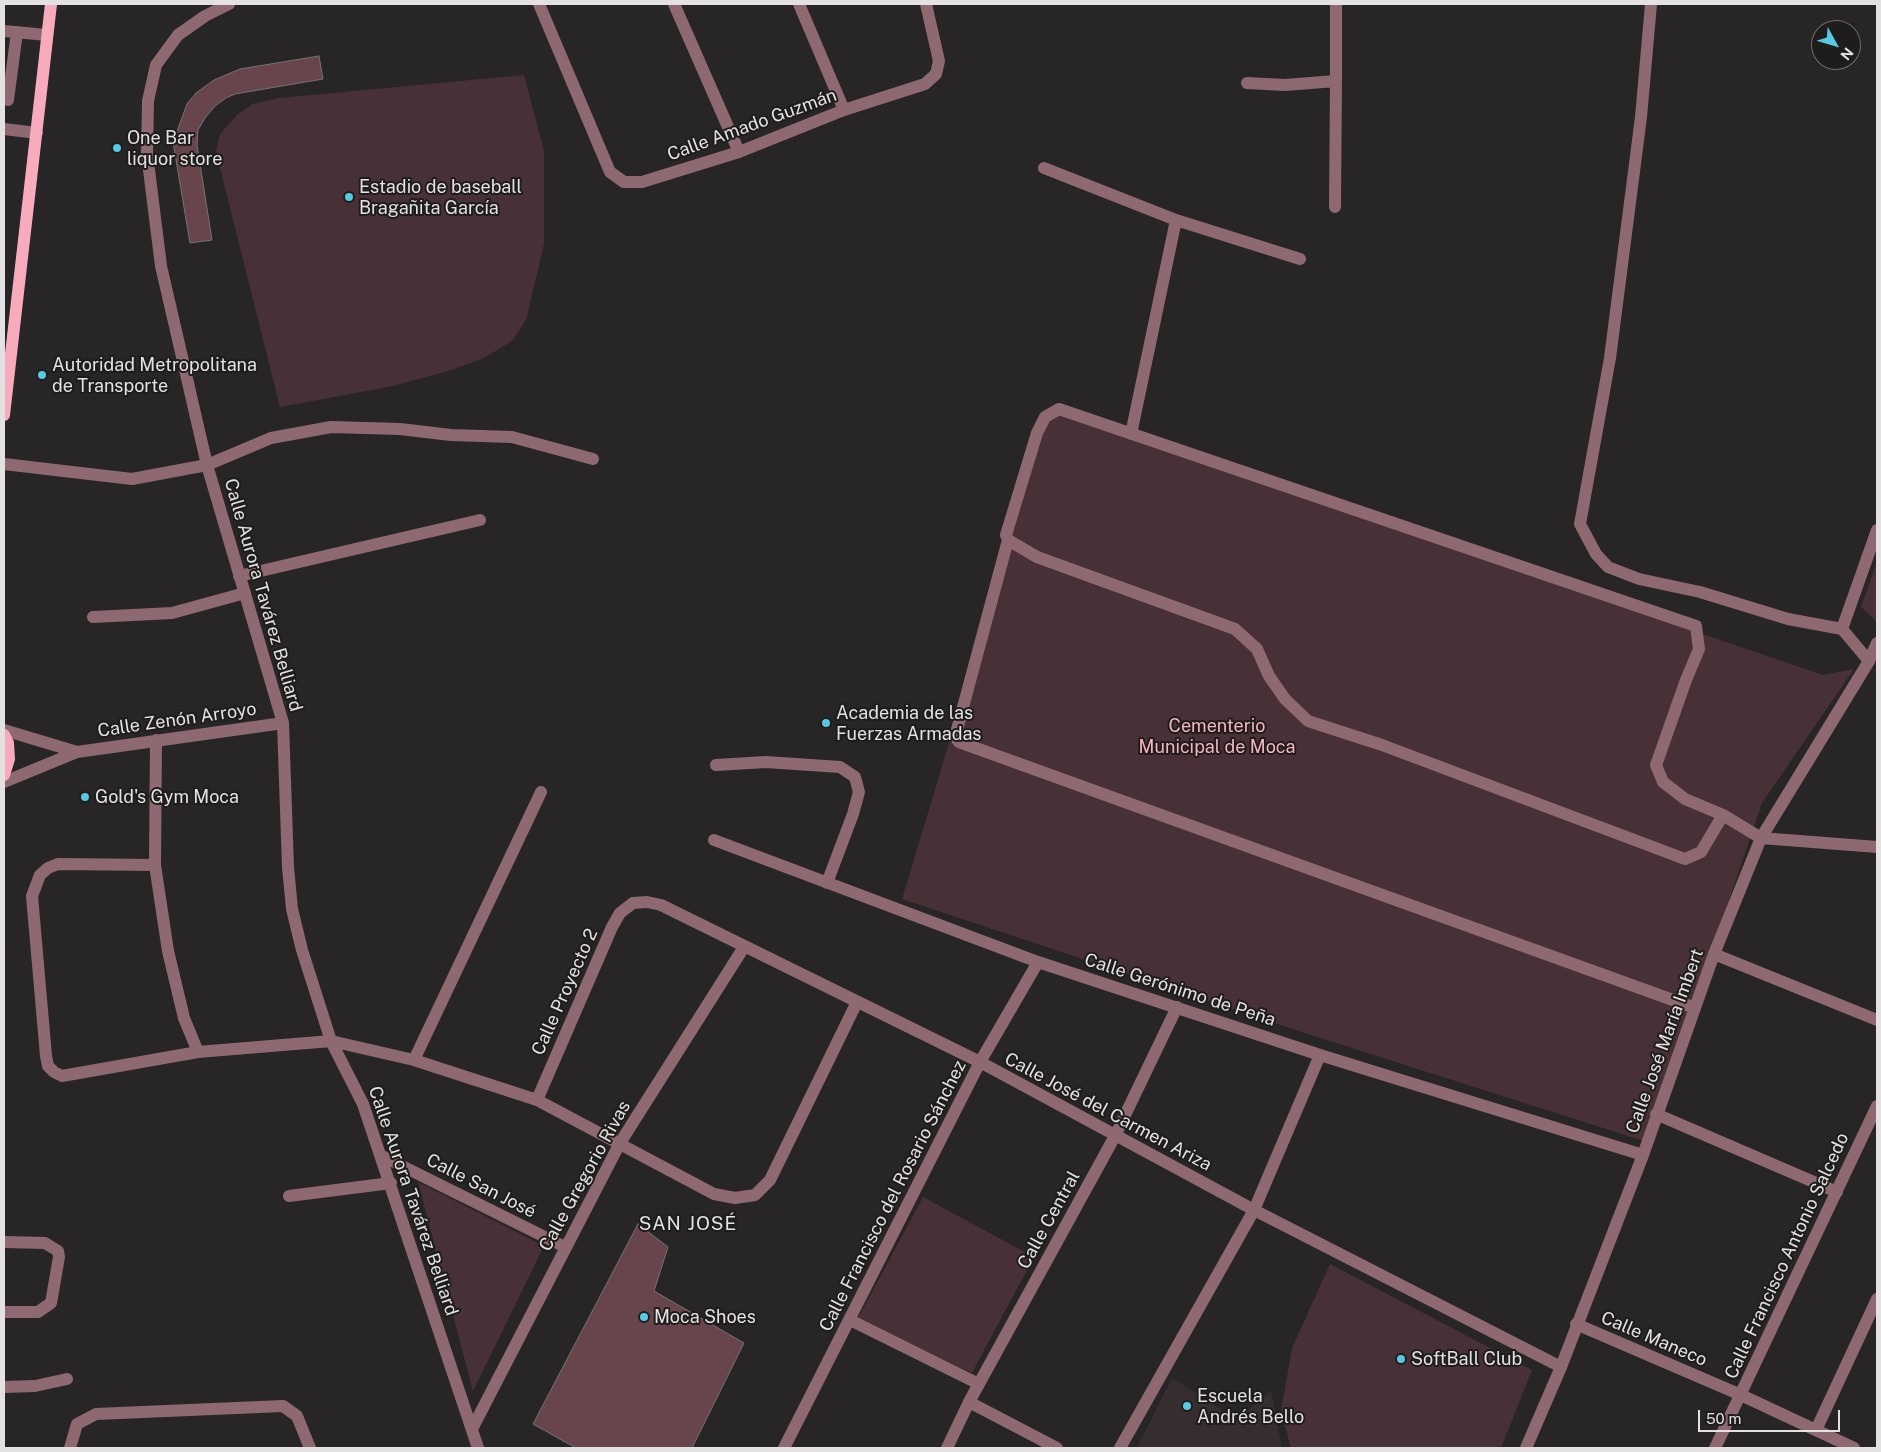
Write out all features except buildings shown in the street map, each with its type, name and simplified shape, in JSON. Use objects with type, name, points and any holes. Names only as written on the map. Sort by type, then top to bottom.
[{"type":"main road","points":[[4,415],[51,4]]},
{"type":"main road","points":[[4,735],[8,743],[9,758],[4,775]]},
{"type":"street","name":"Calle Aurora Tavárez Belliard","points":[[229,4],[205,16],[178,35],[156,65],[148,101],[147,154],[160,266],[206,465],[283,723],[288,867],[292,909],[302,950],[331,1041],[363,1104],[382,1156],[478,1448]]},
{"type":"street","name":"Calle Amado Guzmán","points":[[539,4],[610,172],[624,182],[642,182],[739,152],[844,110],[925,84],[936,74],[939,60],[926,4]]},
{"type":"street","points":[[674,4],[739,152]]},
{"type":"street","points":[[799,4],[844,110]]},
{"type":"street","points":[[1334,206],[1336,4]]},
{"type":"street","points":[[1651,4],[1641,117],[1610,358],[1580,524],[1596,554],[1608,567],[1639,580],[1700,592],[1788,619],[1842,629],[1869,661]]},
{"type":"street","points":[[4,31],[47,36]]},
{"type":"street","points":[[8,100],[17,32]]},
{"type":"street","points":[[1247,83],[1285,85],[1336,81]]},
{"type":"street","points":[[4,128],[37,133]]},
{"type":"street","points":[[1044,168],[1176,220],[1300,259]]},
{"type":"street","points":[[1132,434],[1176,220]]},
{"type":"street","points":[[1695,1008],[959,742],[955,737],[1008,540],[1006,535],[1037,433],[1045,417],[1059,409],[1696,626],[1699,648],[1656,765],[1663,782],[1685,799],[1723,815],[1761,838],[1877,847]]},
{"type":"street","points":[[4,464],[132,479],[206,465],[271,438],[331,427],[400,429],[451,435],[512,437],[593,460]]},
{"type":"street","points":[[239,576],[480,520]]},
{"type":"street","points":[[1842,629],[1877,530]]},
{"type":"street","points":[[1008,540],[1037,557],[1235,629],[1257,649],[1269,676],[1285,699],[1308,720],[1382,745],[1685,859],[1701,852],[1723,815]]},
{"type":"street","points":[[93,617],[172,613],[245,594]]},
{"type":"street","name":"Calle José María Imbert","points":[[1526,1448],[1561,1367],[1642,1155],[1714,954],[1761,838],[1869,661],[1877,643]]},
{"type":"street","name":"Calle Zenón Arroyo","points":[[4,782],[76,752],[283,723]]},
{"type":"street","name":"Calle Zenón Arroyo","points":[[4,730],[76,752]]},
{"type":"street","points":[[156,740],[155,865],[168,951],[184,1018],[198,1052]]},
{"type":"street","points":[[716,765],[766,762],[840,767],[855,777],[859,792],[827,883]]},
{"type":"street","points":[[414,1060],[541,792]]},
{"type":"street","name":"Calle Gerónimo de Peña","points":[[714,840],[1038,962],[1320,1055],[1642,1155]]},
{"type":"street","points":[[155,865],[58,864],[48,868],[40,875],[32,896],[48,1066],[62,1076],[198,1052],[331,1041],[414,1060],[537,1100],[714,1194],[735,1198],[755,1195],[770,1180],[857,1002]]},
{"type":"street","name":"Calle José del Carmen Ariza","points":[[633,903],[647,902],[661,905],[980,1062],[1254,1210],[1561,1367]]},
{"type":"street","name":"Calle Proyecto 2","points":[[537,1100],[612,927],[620,913],[633,903]]},
{"type":"street","name":"Calle Gregorio Rivas","points":[[472,1429],[620,1143],[744,947]]},
{"type":"street","points":[[1714,954],[1877,1020]]},
{"type":"street","name":"Calle Francisco del Rosario Sánchez","points":[[784,1448],[980,1062],[1038,962]]},
{"type":"street","name":"Calle Central","points":[[947,1448],[969,1402],[1115,1136],[1177,1007]]},
{"type":"street","points":[[1120,1448],[1254,1210],[1320,1055]]},
{"type":"street","name":"Calle Francisco Antonio Salcedo","points":[[1715,1448],[1877,1106]]},
{"type":"street","points":[[1656,1114],[1837,1192]]},
{"type":"street","name":"Calle San José","points":[[382,1156],[565,1247]]},
{"type":"street","points":[[289,1196],[391,1183]]},
{"type":"street","points":[[4,1242],[45,1243],[58,1251],[60,1257],[50,1303],[38,1312],[4,1312]]},
{"type":"street","points":[[1816,1430],[1877,1299]]},
{"type":"street","points":[[850,1320],[979,1384]]},
{"type":"street","name":"Calle Maneco","points":[[1576,1324],[1741,1395],[1854,1448]]},
{"type":"street","points":[[4,1387],[34,1386],[67,1379]]},
{"type":"street","points":[[969,1402],[1057,1448]]},
{"type":"street","points":[[70,1448],[77,1424],[96,1414],[274,1406],[283,1406],[297,1416],[310,1448]]},
{"type":"shaded area","name":"Escuela Andrés Bello","points":[[1172,1378],[1237,1420],[1271,1391],[1282,1448],[1137,1448]]},
{"type":"green space","points":[[524,75],[544,151],[544,244],[526,320],[512,341],[484,358],[448,371],[393,386],[280,407],[216,152],[220,134],[237,115],[252,104],[280,98]]},
{"type":"green space","name":"Cementerio Municipal de Moca","points":[[1049,411],[1823,675],[1854,669],[1762,803],[1647,1142],[1311,1035],[902,899]]},
{"type":"green space","points":[[1877,562],[1877,622],[1861,607]]},
{"type":"green space","points":[[418,1182],[544,1246],[473,1391]]},
{"type":"green space","points":[[923,1197],[1034,1257],[972,1373],[858,1318]]},
{"type":"green space","name":"SoftBall Club","points":[[1330,1264],[1532,1370],[1501,1448],[1291,1448],[1281,1411],[1292,1348]]},
{"type":"place","name":"One Bar liquor store","points":[[117,148]]},
{"type":"place","name":"Estadio de baseball Bragañita García","points":[[349,197]]},
{"type":"place","name":"Autoridad Metropolitana de Transporte","points":[[42,375]]},
{"type":"place","name":"Academia de las Fuerzas Armadas","points":[[826,723]]},
{"type":"place","name":"Gold's Gym Moca","points":[[85,797]]},
{"type":"place","name":"Moca Shoes","points":[[644,1317]]},
{"type":"place","name":"SoftBall Club","points":[[1401,1359]]},
{"type":"place","name":"Escuela Andrés Bello","points":[[1187,1406]]},
{"type":"district","name":"SAN JOSÉ","points":[[688,1224]]}]
